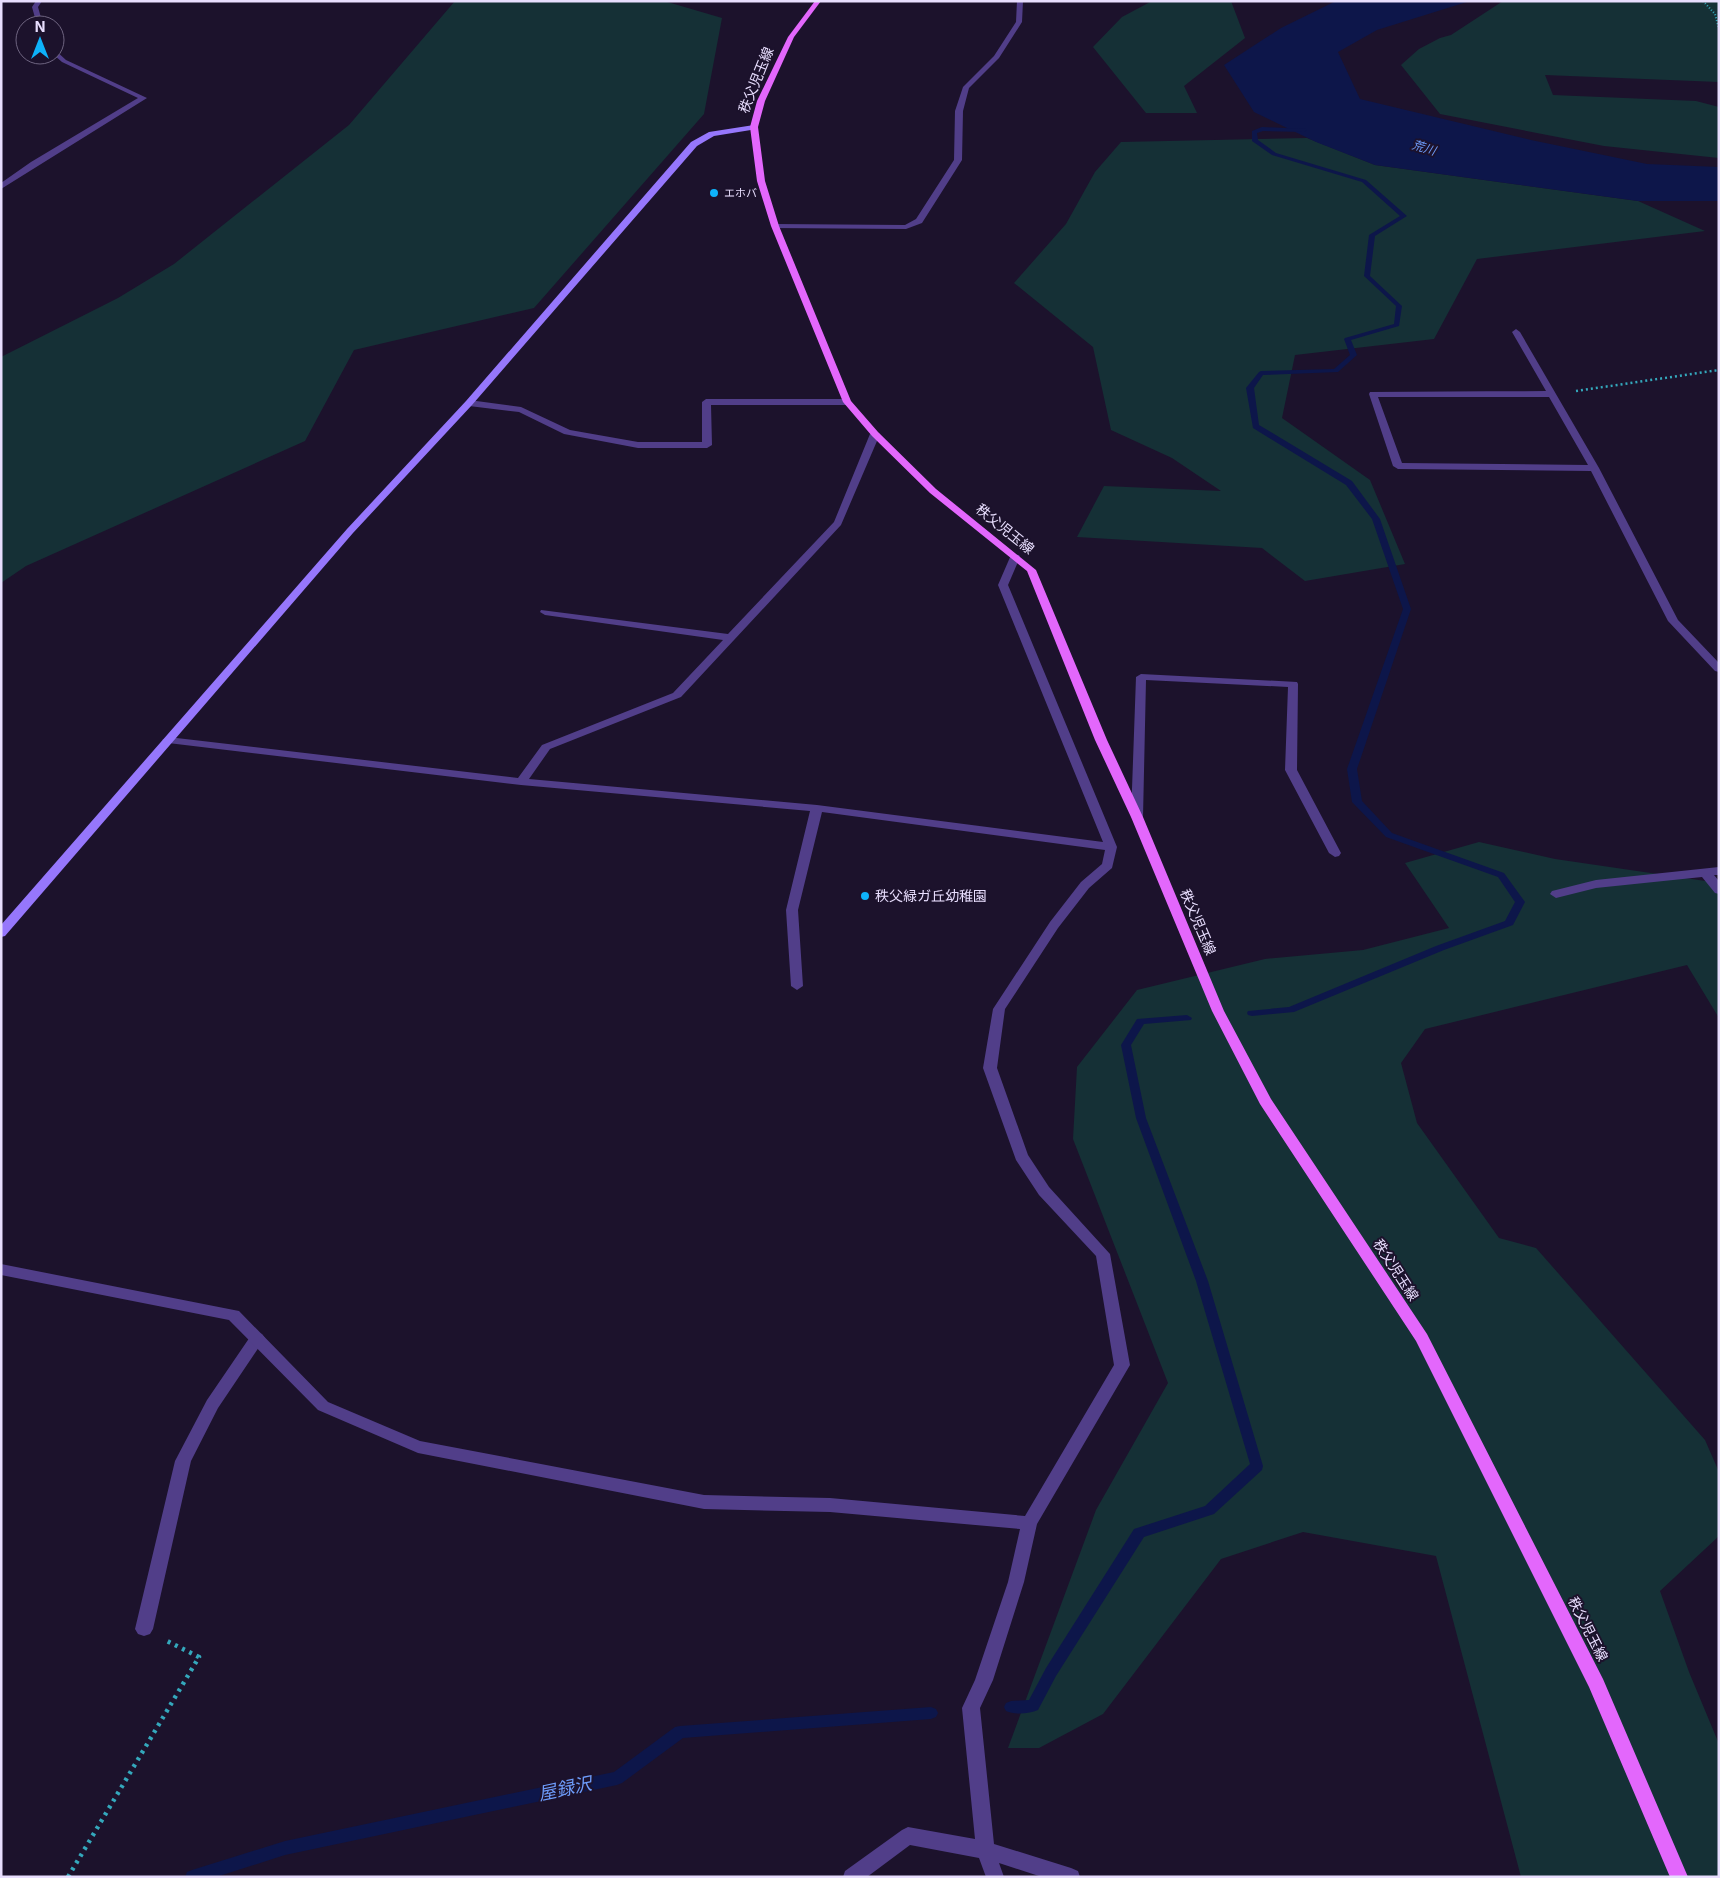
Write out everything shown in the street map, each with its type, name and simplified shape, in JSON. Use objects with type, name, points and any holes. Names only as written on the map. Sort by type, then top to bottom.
[{"type":"main road","name":"秩父児玉線","points":[[818,1],[791,37],[761,101],[754,127],[761,181],[775,226],[847,402],[875,434],[933,491],[1031,570],[1101,740],[1137,817],[1218,1011],[1265,1101],[1422,1338],[1597,1684],[1679,1877]]},
{"type":"street","points":[[38,15],[36,8],[39,1]]},
{"type":"street","points":[[775,226],[906,227],[919,221],[958,160],[960,111],[966,87],[997,57],[1019,22],[1020,1]]},
{"type":"street","points":[[1,186],[143,98],[65,61]]},
{"type":"street","points":[[1,933],[350,531],[469,403],[694,144],[712,134],[754,127]]},
{"type":"street","points":[[1516,332],[1594,468],[1673,621],[1719,669]]},
{"type":"street","points":[[1551,394],[1373,394],[1398,466],[1594,468]]},
{"type":"street","points":[[469,403],[521,410],[567,432],[638,444],[707,445],[706,402],[847,402]]},
{"type":"street","points":[[521,782],[546,747],[677,695],[838,524],[875,434]]},
{"type":"street","points":[[995,1877],[985,1850],[971,1708],[984,1680],[1016,1582],[1030,1523],[1122,1365],[1103,1254],[1044,1191],[1021,1156],[990,1068],[998,1009],[1054,925],[1085,885],[1108,865],[1111,847],[1003,585],[1015,558]]},
{"type":"street","points":[[545,612],[731,638]]},
{"type":"street","points":[[1137,817],[1141,677],[1293,684],[1291,770],[1336,852]]},
{"type":"street","points":[[168,740],[521,782],[817,808],[1111,847]]},
{"type":"street","points":[[797,986],[792,910],[817,808]]},
{"type":"street","points":[[1556,894],[1596,884],[1719,871]]},
{"type":"street","points":[[1705,872],[1719,890]]},
{"type":"street","points":[[1,1269],[234,1315],[323,1406],[418,1447],[704,1502],[830,1505],[1030,1523]]},
{"type":"street","points":[[144,1630],[183,1461],[212,1404],[256,1338]]},
{"type":"street","points":[[852,1877],[908,1836],[985,1850],[1072,1877]]},
{"type":"path","points":[[1703,1],[1715,14],[1719,29]]},
{"type":"path","points":[[1561,409],[1572,392],[1719,370]]},
{"type":"path","points":[[68,1877],[199,1657],[144,1630]]},
{"type":"green space","points":[[455,1],[664,1],[722,18],[704,114],[534,308],[354,350],[305,441],[26,566],[1,583],[1,357],[118,298],[174,264],[349,125]]},
{"type":"green space","points":[[1152,1],[1231,1],[1245,38],[1184,86],[1197,113],[1146,113],[1093,47],[1122,17]]},
{"type":"green space","points":[[1503,1],[1719,1],[1719,82],[1545,75],[1553,95],[1696,101],[1719,107],[1719,158],[1604,146],[1440,114],[1401,65],[1419,49],[1440,38],[1451,35]]},
{"type":"green space","points":[[1307,138],[1375,165],[1638,201],[1705,231],[1477,259],[1434,339],[1295,355],[1282,418],[1370,480],[1405,564],[1305,581],[1262,548],[1077,537],[1104,486],[1221,491],[1172,458],[1111,430],[1093,347],[1014,283],[1066,224],[1095,172],[1121,142]]},
{"type":"green space","points":[[1479,842],[1555,859],[1719,883],[1719,1018],[1687,965],[1425,1029],[1401,1063],[1417,1123],[1499,1238],[1536,1248],[1705,1440],[1719,1472],[1719,1536],[1660,1591],[1689,1672],[1719,1744],[1719,1877],[1521,1877],[1436,1556],[1303,1532],[1221,1559],[1103,1714],[1039,1748],[1008,1748],[1096,1510],[1168,1383],[1073,1139],[1077,1067],[1137,990],[1265,959],[1363,950],[1449,928],[1405,863]]},
{"type":"water","name":"荒川","points":[[1336,1],[1470,1],[1377,30],[1338,52],[1360,99],[1531,140],[1647,164],[1719,167],[1719,201],[1638,201],[1375,165],[1316,142],[1254,112],[1224,65],[1281,28]]},
{"type":"waterway","points":[[1252,1013],[1290,1010],[1440,948],[1509,923],[1520,902],[1501,875],[1389,835],[1357,802],[1352,769],[1407,609],[1376,519],[1349,483],[1256,426],[1250,388],[1261,373],[1336,371],[1354,355],[1347,339],[1397,325],[1399,306],[1367,276],[1372,235],[1404,216],[1364,181],[1274,154],[1255,141],[1254,132],[1262,129],[1304,130]]},
{"type":"waterway","points":[[1011,1707],[1033,1706],[1051,1672],[1139,1533],[1209,1510],[1257,1466],[1202,1281],[1141,1118],[1126,1045],[1141,1021],[1187,1018]]},
{"type":"waterway","name":"屋録沢","points":[[192,1877],[285,1848],[617,1778],[680,1732],[931,1713]]},
{"type":"place","name":"エホバ","points":[[714,193]]},
{"type":"place","name":"秩父緑ガ丘幼稚園","points":[[865,896]]}]
